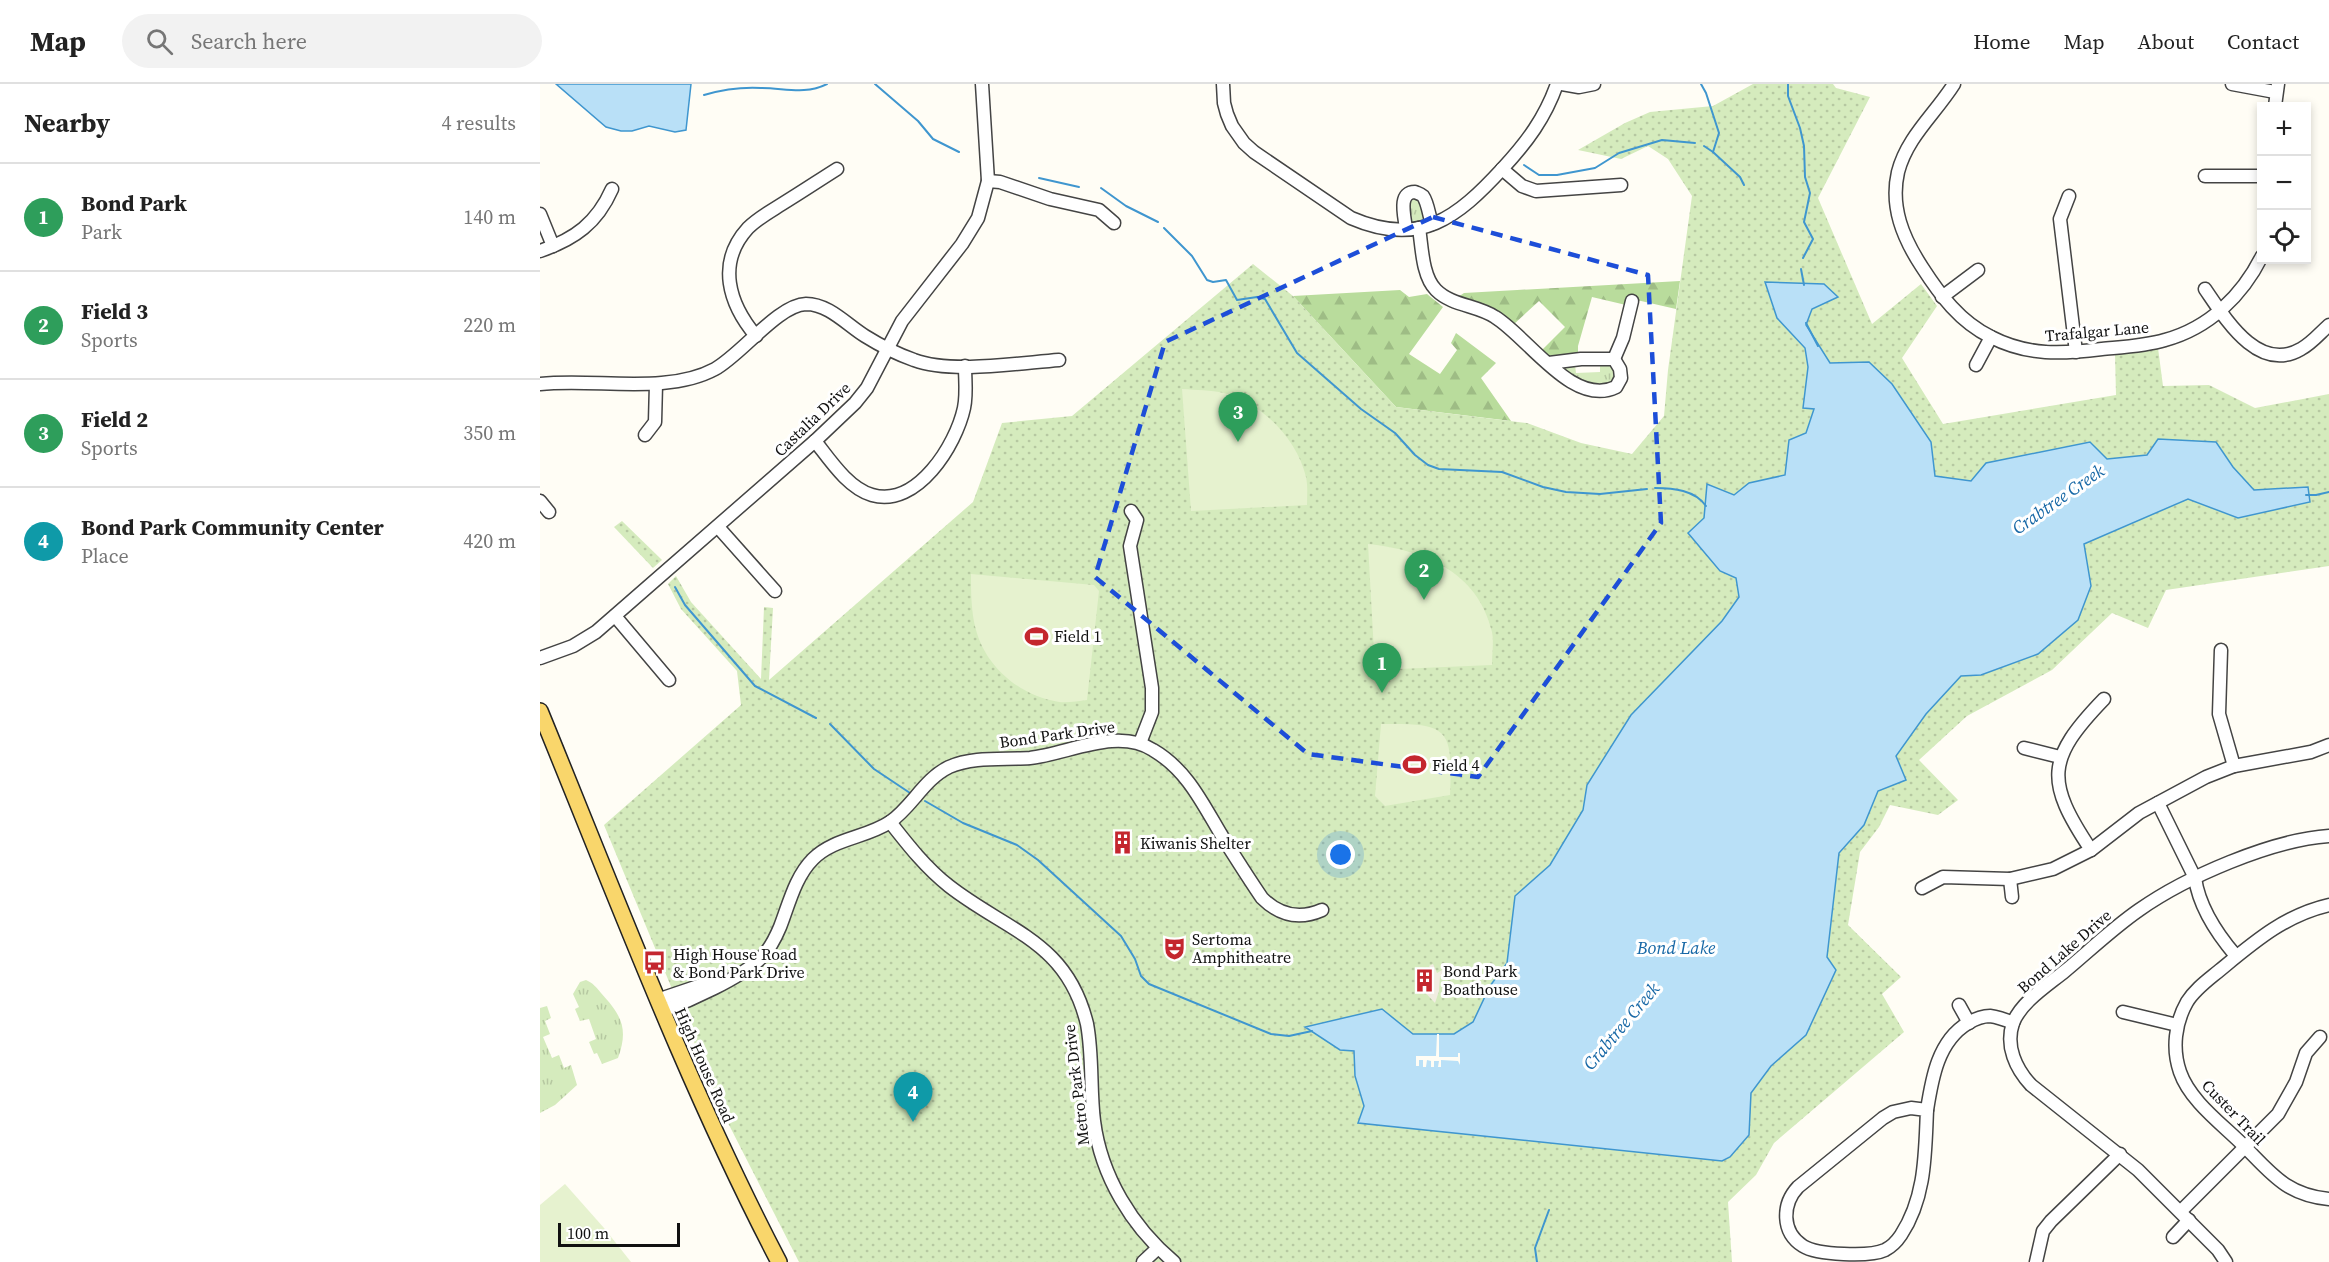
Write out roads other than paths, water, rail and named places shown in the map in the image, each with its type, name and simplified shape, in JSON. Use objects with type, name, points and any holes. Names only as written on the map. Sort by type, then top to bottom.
[{"type":"main road","name":"High House Road","points":[[540,711],[706,1113],[779,1262]]},
{"type":"street","name":"Castalia Drive","points":[[540,658],[585,640],[615,616],[815,441],[861,396],[910,309],[970,232],[978,218],[988,181],[982,84]]},
{"type":"street","points":[[1223,84],[1224,103],[1232,126],[1238,136],[1254,152],[1351,218],[1380,228],[1412,229],[1446,218],[1469,203],[1502,169],[1539,125],[1557,84]]},
{"type":"street","points":[[1562,84],[1578,87],[1594,84]]},
{"type":"street","name":"Trafalgar Lane","points":[[1954,84],[1915,135],[1905,152],[1898,172],[1896,192],[1898,215],[1906,240],[1942,297],[1962,317],[1991,337],[2038,353],[2076,352],[2165,341],[2200,326],[2220,311],[2247,284],[2258,264]]},
{"type":"street","points":[[2232,84],[2277,88]]},
{"type":"street","points":[[756,336],[742,319],[730,289],[731,263],[738,244],[756,221],[837,169]]},
{"type":"street","points":[[1502,169],[1522,186],[1536,191],[1621,185]]},
{"type":"street","points":[[2205,176],[2257,176]]},
{"type":"street","points":[[988,181],[1000,182],[1050,199],[1099,210],[1114,224]]},
{"type":"street","points":[[540,251],[572,237],[591,221],[603,209],[612,189]]},
{"type":"street","points":[[1431,224],[1423,196],[1418,192],[1405,196],[1403,201],[1426,270],[1438,291],[1447,297],[1483,310],[1500,320],[1563,377],[1576,385],[1601,393],[1616,387],[1621,378],[1620,369],[1614,359]]},
{"type":"street","points":[[2069,196],[2060,219],[2076,352]]},
{"type":"street","points":[[540,214],[553,246]]},
{"type":"street","points":[[1942,297],[1978,270]]},
{"type":"street","points":[[2205,289],[2220,311],[2252,346],[2275,355],[2284,355],[2301,349],[2329,325]]},
{"type":"street","points":[[1614,359],[1623,338],[1632,301]]},
{"type":"street","points":[[540,384],[680,382],[709,372],[727,361],[786,310],[800,305],[814,304],[888,349],[928,364],[964,366],[1059,360]]},
{"type":"street","points":[[1976,365],[1991,337]]},
{"type":"street","points":[[1549,363],[1581,359],[1614,359]]},
{"type":"street","points":[[815,441],[847,478],[865,492],[894,496],[910,490],[928,475],[947,448],[957,428],[965,398],[964,366]]},
{"type":"street","points":[[645,435],[655,422],[656,384]]},
{"type":"street","points":[[540,501],[549,512]]},
{"type":"street","points":[[1131,511],[1137,520],[1130,546],[1152,688],[1152,712],[1140,743]]},
{"type":"street","points":[[718,527],[775,591]]},
{"type":"street","points":[[615,616],[669,680]]},
{"type":"street","points":[[2221,650],[2219,714],[2223,734],[2234,765]]},
{"type":"street","points":[[2091,850],[2063,803],[2059,781],[2060,757],[2074,730],[2104,699]]},
{"type":"street","name":"Bond Park Drive","points":[[660,1005],[691,987],[738,974],[754,965],[771,946],[795,887],[810,861],[834,845],[890,822],[938,774],[951,766],[971,761],[1032,758],[1105,742],[1140,743],[1166,758],[1188,780],[1236,859],[1269,905],[1289,915],[1308,915],[1322,910]]},
{"type":"street","points":[[1922,888],[1943,877],[2010,879],[2053,869],[2091,850],[2139,813],[2206,777],[2234,765],[2311,752],[2329,745]]},
{"type":"street","points":[[2025,748],[2060,757]]},
{"type":"street","points":[[2158,803],[2195,879],[2214,926],[2236,956]]},
{"type":"street","name":"Metro Park Drive","points":[[890,822],[935,874],[949,886],[1036,942],[1069,980],[1084,1011],[1088,1031],[1094,1122],[1103,1160],[1122,1201],[1140,1228],[1174,1262]]},
{"type":"street","name":"Bond Lake Drive","points":[[2013,1023],[2034,997],[2137,911],[2167,893],[2276,846],[2329,836]]},
{"type":"street","points":[[2010,879],[2012,897]]},
{"type":"street","name":"Custer Trail","points":[[2329,905],[2306,911],[2270,930],[2192,995],[2177,1025],[2175,1051],[2185,1083],[2202,1104],[2274,1178],[2296,1191],[2317,1198],[2329,1199]]},
{"type":"street","points":[[1959,1005],[1969,1023]]},
{"type":"street","points":[[2123,1012],[2177,1025]]},
{"type":"street","points":[[1927,1110],[1911,1108],[1893,1112],[1798,1187],[1790,1195],[1785,1217],[1787,1226],[1796,1240],[1812,1250],[1868,1254],[1884,1251],[1902,1235],[1919,1196],[1924,1165],[1927,1110],[1943,1048],[1957,1031],[1981,1017],[1991,1016],[2013,1023],[2012,1054],[2021,1075],[2120,1154],[2185,1216],[2218,1250],[2226,1262]]},
{"type":"street","points":[[2173,1237],[2185,1216],[2278,1114],[2296,1082],[2306,1053],[2320,1037]]},
{"type":"street","points":[[2036,1262],[2043,1231],[2050,1221],[2120,1154]]},
{"type":"street","points":[[1143,1262],[1158,1248]]},
{"type":"water","points":[[556,84],[691,84],[686,130],[675,132],[649,126],[632,131],[621,131],[606,127]]},
{"type":"water","name":"Bond Lake","points":[[1765,282],[1824,284],[1838,297],[1812,309],[1806,325],[1830,363],[1869,362],[1892,384],[1931,442],[1935,476],[1971,481],[1986,463],[2090,442],[2107,459],[2147,455],[2158,439],[2216,442],[2233,467],[2254,490],[2308,487],[2310,502],[2238,518],[2188,499],[2084,544],[2091,586],[2078,620],[2038,654],[1981,675],[1961,676],[1926,714],[1896,756],[1906,780],[1878,791],[1864,825],[1839,853],[1827,957],[1836,970],[1806,1035],[1771,1066],[1751,1093],[1749,1135],[1730,1157],[1722,1161],[1358,1123],[1364,1106],[1355,1076],[1354,1051],[1340,1050],[1305,1027],[1382,1009],[1413,1034],[1454,1034],[1473,1022],[1490,986],[1507,963],[1515,896],[1550,865],[1583,810],[1587,785],[1631,715],[1722,621],[1739,597],[1736,578],[1720,571],[1688,533],[1704,518],[1707,484],[1734,495],[1749,483],[1785,475],[1789,440],[1806,433],[1814,409],[1803,408],[1808,367],[1805,348],[1777,318]]},
{"type":"waterway","points":[[704,95],[747,88],[803,90],[827,84]]},
{"type":"waterway","points":[[875,84],[918,121],[933,139],[959,152]]},
{"type":"waterway","points":[[1701,84],[1719,133],[1713,152],[1740,177],[1744,185]]},
{"type":"waterway","points":[[1788,84],[1788,96],[1804,146],[1805,177],[1810,193],[1804,222],[1813,239],[1803,258]]},
{"type":"waterway","points":[[1524,165],[1539,175],[1557,175],[1595,168],[1619,153],[1662,140],[1695,143]]},
{"type":"waterway","points":[[1704,146],[1713,152]]},
{"type":"waterway","points":[[1039,178],[1079,187]]},
{"type":"waterway","points":[[1101,188],[1126,206],[1158,222]]},
{"type":"waterway","points":[[1164,228],[1192,256],[1207,280],[1213,282],[1226,280],[1237,300],[1257,297],[1265,299],[1297,353],[1361,409],[1395,433],[1415,455],[1428,465],[1439,469],[1502,472],[1543,487],[1566,492],[1600,494],[1647,489]]},
{"type":"waterway","points":[[1801,269],[1804,285]]},
{"type":"waterway","points":[[1806,323],[1818,346]]},
{"type":"waterway","points":[[1655,488],[1676,489],[1690,493],[1706,506]]},
{"type":"waterway","name":"Crabtree Creek","points":[[2306,495],[2329,492]]},
{"type":"waterway","points":[[675,587],[685,605],[755,686],[816,718]]},
{"type":"waterway","points":[[830,724],[874,769],[910,793]]},
{"type":"waterway","points":[[925,801],[963,823],[1017,845],[1038,860],[1121,936],[1135,959],[1141,976],[1149,984],[1271,1034],[1289,1036],[1312,1031]]},
{"type":"waterway","points":[[1537,1262],[1535,1248],[1549,1210]]},
{"type":"place","name":"Field 2","points":[[1238,442]]},
{"type":"place","name":"Field 3","points":[[1424,600]]},
{"type":"place","name":"Field 1","points":[[1036,636]]},
{"type":"place","name":"Bond Park","points":[[1382,693]]},
{"type":"place","name":"Field 4","points":[[1414,765]]},
{"type":"place","name":"Kiwanis Shelter","points":[[1122,843]]},
{"type":"place","name":"Sertoma Amphitheatre","points":[[1174,948]]},
{"type":"place","name":"High House Road & Bond Park Drive","points":[[655,963]]},
{"type":"place","name":"Bond Park Boathouse","points":[[1425,980]]},
{"type":"place","name":"Bond Park Community Center","points":[[913,1122]]}]
